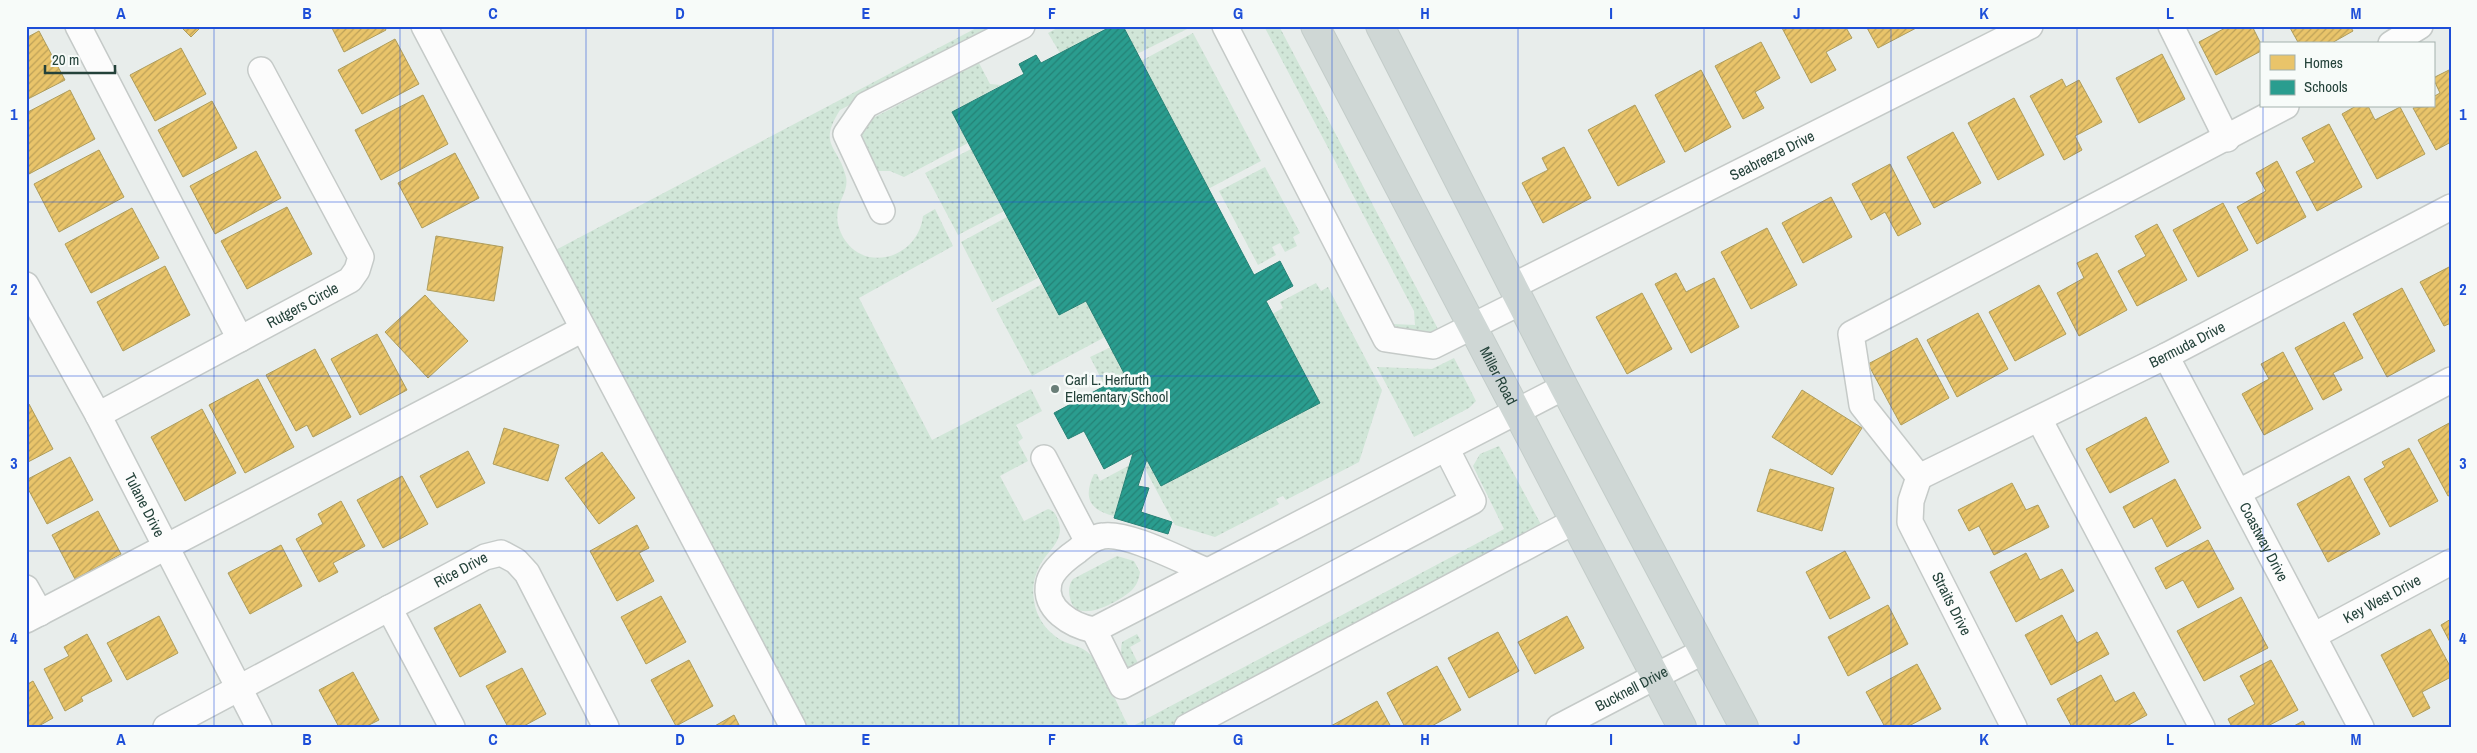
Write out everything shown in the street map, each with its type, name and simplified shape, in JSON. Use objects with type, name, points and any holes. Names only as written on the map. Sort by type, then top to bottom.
[{"type":"main road","name":"Miller Road","points":[[1315,26],[1682,727]]},
{"type":"main road","points":[[1380,26],[1564,387],[1744,727]]},
{"type":"street","points":[[78,26],[240,339]]},
{"type":"street","points":[[424,26],[793,727]]},
{"type":"street","points":[[882,211],[846,134],[866,105],[1022,26]]},
{"type":"street","name":"Seabreeze Drive","points":[[1225,26],[1386,339],[1433,346],[1471,327],[1517,294],[2030,26]]},
{"type":"street","points":[[2171,26],[2227,139]]},
{"type":"street","points":[[2394,42],[2420,26]]},
{"type":"street","name":"Rutgers Circle","points":[[98,415],[350,280],[357,270],[360,257],[261,70]]},
{"type":"street","points":[[1919,477],[1862,405],[1851,334],[2227,139],[2282,108]]},
{"type":"street","name":"Bermuda Drive","points":[[1919,477],[2166,356],[2451,206]]},
{"type":"street","name":"Tulane Drive","points":[[26,285],[98,415],[259,727]]},
{"type":"street","points":[[26,588],[33,617],[583,329]]},
{"type":"street","name":"Coastway Drive","points":[[2166,356],[2315,635],[2361,727]]},
{"type":"street","points":[[2239,492],[2451,380]]},
{"type":"street","points":[[1207,572],[1122,536],[1102,536],[1088,542],[1064,560],[1049,582],[1050,599],[1058,612],[1079,627],[1094,630],[1207,572],[1564,387]]},
{"type":"street","points":[[2039,419],[2202,727]]},
{"type":"street","points":[[1094,630],[1122,686],[1473,501],[1446,448]]},
{"type":"street","points":[[1044,458],[1088,542]]},
{"type":"street","name":"Straits Drive","points":[[1919,477],[1911,501],[1910,522],[2014,727]]},
{"type":"street","points":[[1187,727],[1573,522]]},
{"type":"street","name":"Rice Drive","points":[[166,727],[485,557],[501,553],[516,561],[527,573],[606,727]]},
{"type":"street","name":"Key West Drive","points":[[2315,635],[2451,562]]},
{"type":"street","points":[[389,608],[452,727]]},
{"type":"street","name":"Bucknell Drive","points":[[1559,727],[1704,651]]},
{"type":"green space","points":[[980,26],[1000,26],[840,110],[830,131],[832,145],[846,177],[845,190],[838,208],[838,223],[841,233],[850,246],[861,254],[874,258],[887,257],[900,252],[911,243],[919,231],[923,216],[935,209],[953,246],[859,298],[932,440],[1031,389],[1042,411],[1016,425],[1023,438],[1018,442],[1028,461],[1000,476],[1024,521],[1048,509],[1056,516],[1060,527],[1058,540],[1037,571],[1033,592],[1035,607],[1040,619],[1053,635],[1084,649],[1090,654],[1098,665],[1129,727],[800,727],[550,253]]},
{"type":"green space","points":[[1061,26],[1112,26],[1060,53],[1048,33]]},
{"type":"green space","points":[[1123,26],[1190,26],[1191,27],[1137,54]]},
{"type":"green space","points":[[1257,26],[1279,26],[1438,329],[1427,334],[1395,329],[1392,324],[1415,325],[1414,311],[1265,28]]},
{"type":"green space","points":[[1193,33],[1261,161],[1208,189],[1141,61]]},
{"type":"green space","points":[[979,63],[990,84],[1001,85],[952,112],[968,143],[904,177],[890,171],[875,171],[859,139],[864,128],[873,118]]},
{"type":"green space","points":[[971,149],[1004,211],[958,235],[925,173]]},
{"type":"green space","points":[[1265,167],[1300,233],[1293,237],[1297,246],[1285,252],[1280,243],[1272,247],[1276,255],[1258,265],[1219,191]]},
{"type":"green space","points":[[1007,217],[1038,278],[992,302],[961,242]]},
{"type":"green space","points":[[1316,283],[1321,291],[1328,287],[1382,390],[1359,462],[1286,500],[1283,496],[1276,499],[1279,504],[1215,537],[1175,525],[1144,467],[1147,459],[1162,486],[1319,403],[1272,314],[1283,308],[1280,302]]},
{"type":"green space","points":[[1042,284],[1059,315],[1086,301],[1105,337],[1032,376],[996,309]]},
{"type":"green space","points":[[1111,347],[1125,375],[1105,386],[1090,357]]},
{"type":"green space","points":[[1454,358],[1476,401],[1469,408],[1414,437],[1377,367],[1432,369]]},
{"type":"green space","points":[[1499,446],[1545,532],[1176,727],[1131,727],[1504,529],[1473,466],[1480,454]]},
{"type":"green space","points":[[1130,465],[1114,516],[1099,510],[1090,501],[1089,496],[1089,489],[1094,474],[1097,474],[1100,481]]},
{"type":"green space","points":[[1117,556],[1134,561],[1140,572],[1138,582],[1134,588],[1108,605],[1089,611],[1080,611],[1074,606],[1070,598],[1070,585],[1073,579]]},
{"type":"green space","points":[[1137,634],[1141,641],[1130,647],[1138,663],[1136,667],[1131,669],[1125,664],[1122,657],[1122,642]]},
{"type":"building: Homes","points":[[180,26],[202,26],[191,37]]},
{"type":"building: Homes","points":[[331,26],[384,26],[386,30],[344,52]]},
{"type":"building: Homes","points":[[1781,26],[1845,26],[1852,38],[1826,52],[1836,70],[1811,83]]},
{"type":"building: Homes","points":[[1866,26],[1920,26],[1878,48]]},
{"type":"building: Homes","points":[[2229,26],[2252,26],[2260,42],[2260,52],[2216,75],[2199,42]]},
{"type":"building: Homes","points":[[2289,26],[2350,26],[2353,31],[2334,42],[2298,42]]},
{"type":"building: Homes","points":[[39,31],[65,80],[26,100],[26,38]]},
{"type":"building: Homes","points":[[395,39],[419,84],[362,114],[338,70]]},
{"type":"building: Homes","points":[[1761,42],[1780,78],[1755,92],[1764,108],[1743,119],[1715,66]]},
{"type":"building: Homes","points":[[181,48],[206,94],[155,121],[130,75]]},
{"type":"building: Homes","points":[[2162,54],[2185,99],[2139,123],[2116,78]]},
{"type":"building: Homes","points":[[2451,69],[2451,142],[2436,150],[2413,108],[2434,108],[2434,96],[2440,93],[2434,78]]},
{"type":"building: Homes","points":[[1701,70],[1731,127],[1685,152],[1655,95]]},
{"type":"building: Homes","points":[[2062,79],[2066,87],[2079,80],[2102,122],[2075,136],[2082,150],[2064,160],[2030,96]]},
{"type":"building: Homes","points":[[70,90],[95,139],[29,174],[26,169],[26,113]]},
{"type":"building: Homes","points":[[423,95],[448,144],[381,180],[355,130]]},
{"type":"building: Homes","points":[[2014,98],[2044,155],[1998,180],[1968,123]]},
{"type":"building: Homes","points":[[212,101],[237,148],[183,177],[158,130]]},
{"type":"building: Homes","points":[[1635,105],[1665,162],[1618,186],[1588,130]]},
{"type":"building: Homes","points":[[2352,108],[2369,108],[2375,120],[2401,108],[2425,154],[2377,179],[2342,114]]},
{"type":"building: Homes","points":[[2329,124],[2362,187],[2317,211],[2296,172],[2315,162],[2302,138]]},
{"type":"building: Homes","points":[[1953,132],[1981,183],[1934,208],[1907,157]]},
{"type":"building: Homes","points":[[1564,147],[1591,198],[1543,223],[1522,183],[1548,170],[1542,158]]},
{"type":"building: Homes","points":[[99,150],[124,197],[59,232],[34,184]]},
{"type":"building: Homes","points":[[256,151],[281,198],[215,234],[190,186]]},
{"type":"building: Homes","points":[[455,153],[479,198],[422,228],[398,183]]},
{"type":"building: Homes","points":[[2277,161],[2306,217],[2257,244],[2237,207],[2266,191],[2256,173]]},
{"type":"building: Homes","points":[[1890,164],[1921,224],[1898,236],[1885,212],[1871,220],[1852,184]]},
{"type":"building: Homes","points":[[1831,197],[1852,237],[1803,263],[1782,223]]},
{"type":"building: Homes","points":[[2223,203],[2248,250],[2198,277],[2173,230]]},
{"type":"building: Homes","points":[[287,207],[312,254],[247,289],[221,241]]},
{"type":"building: Homes","points":[[132,208],[159,258],[91,293],[65,244]]},
{"type":"building: Homes","points":[[2157,224],[2187,280],[2137,306],[2118,271],[2146,256],[2135,236]]},
{"type":"building: Homes","points":[[1767,228],[1797,285],[1751,309],[1721,252]]},
{"type":"building: Homes","points":[[436,236],[503,247],[494,301],[427,290]]},
{"type":"building: Homes","points":[[2097,253],[2127,310],[2079,336],[2057,293],[2084,278],[2077,263]]},
{"type":"building: Homes","points":[[165,266],[190,315],[123,351],[97,302]]},
{"type":"building: Homes","points":[[2451,266],[2451,323],[2444,326],[2420,282]]},
{"type":"building: Homes","points":[[1676,273],[1686,292],[1714,278],[1739,327],[1691,353],[1655,284]]},
{"type":"building: Homes","points":[[2039,285],[2066,334],[2015,361],[1989,312]]},
{"type":"building: Homes","points":[[2402,288],[2435,351],[2387,377],[2353,314]]},
{"type":"building: Homes","points":[[1642,293],[1672,349],[1627,374],[1596,317]]},
{"type":"building: Homes","points":[[425,295],[468,341],[428,378],[385,332]]},
{"type":"building: Homes","points":[[1978,313],[2008,369],[1957,397],[1927,340]]},
{"type":"building: Homes","points":[[2344,322],[2363,358],[2333,373],[2342,390],[2323,400],[2295,348]]},
{"type":"building: Homes","points":[[377,334],[407,390],[360,415],[331,359]]},
{"type":"building: Homes","points":[[1917,338],[1949,398],[1901,425],[1868,364]]},
{"type":"building: Homes","points":[[315,349],[351,417],[313,437],[307,425],[296,431],[266,375]]},
{"type":"building: Homes","points":[[2283,352],[2313,409],[2264,435],[2242,394],[2269,379],[2261,364]]},
{"type":"building: Homes","points":[[258,379],[294,447],[245,473],[209,405]]},
{"type":"building: Homes","points":[[1802,390],[1862,428],[1832,475],[1772,437]]},
{"type":"building: Homes","points":[[29,404],[53,449],[26,463],[26,406]]},
{"type":"building: Homes","points":[[202,409],[236,473],[185,501],[151,437]]},
{"type":"building: Homes","points":[[2146,417],[2169,462],[2110,493],[2086,449]]},
{"type":"building: Homes","points":[[2451,422],[2451,495],[2448,496],[2418,440]]},
{"type":"building: Homes","points":[[504,428],[559,445],[548,481],[493,464]]},
{"type":"building: Homes","points":[[2409,448],[2438,501],[2390,527],[2364,479],[2385,467],[2382,462]]},
{"type":"building: Homes","points":[[468,451],[485,483],[437,508],[420,476]]},
{"type":"building: Homes","points":[[602,452],[635,498],[599,524],[565,478]]},
{"type":"building: Homes","points":[[70,457],[93,500],[47,524],[26,485],[26,480]]},
{"type":"building: Homes","points":[[1770,469],[1834,488],[1822,531],[1757,511]]},
{"type":"building: Homes","points":[[402,476],[428,524],[383,548],[357,500]]},
{"type":"building: Homes","points":[[2349,476],[2380,534],[2328,562],[2297,504]]},
{"type":"building: Homes","points":[[2175,479],[2201,528],[2167,547],[2152,518],[2134,528],[2123,507]]},
{"type":"building: Homes","points":[[2012,483],[2026,510],[2038,505],[2049,527],[1994,555],[1979,526],[1969,531],[1958,510]]},
{"type":"building: Homes","points":[[341,501],[365,546],[333,563],[338,572],[319,582],[296,539],[323,524],[318,514]]},
{"type":"building: Homes","points":[[98,511],[121,554],[75,579],[52,535]]},
{"type":"building: Homes","points":[[637,525],[649,548],[639,553],[654,581],[617,601],[590,551]]},
{"type":"building: Homes","points":[[2208,540],[2234,589],[2198,608],[2183,580],[2166,589],[2155,568]]},
{"type":"building: Homes","points":[[281,545],[302,586],[250,614],[228,573]]},
{"type":"building: Homes","points":[[1845,551],[1870,598],[1830,619],[1806,572]]},
{"type":"building: Homes","points":[[2026,553],[2040,580],[2062,569],[2074,591],[2016,622],[1990,572]]},
{"type":"building: Homes","points":[[661,596],[686,642],[646,664],[621,617]]},
{"type":"building: Homes","points":[[2241,597],[2268,648],[2204,681],[2177,631]]},
{"type":"building: Homes","points":[[480,604],[506,652],[460,677],[434,628]]},
{"type":"building: Homes","points":[[1888,605],[1908,644],[1848,676],[1828,637]]},
{"type":"building: Homes","points":[[2062,615],[2077,643],[2097,632],[2109,654],[2051,685],[2025,635]]},
{"type":"building: Homes","points":[[159,616],[178,653],[127,680],[107,643]]},
{"type":"building: Homes","points":[[1567,616],[1584,648],[1535,674],[1518,642]]},
{"type":"building: Homes","points":[[2451,619],[2451,644],[2441,625]]},
{"type":"building: Homes","points":[[2430,629],[2451,668],[2451,677],[2422,692],[2430,708],[2413,717],[2381,655]]},
{"type":"building: Homes","points":[[1498,632],[1519,671],[1469,698],[1448,658]]},
{"type":"building: Homes","points":[[87,634],[112,681],[81,697],[83,701],[65,711],[44,669],[69,656],[64,647]]},
{"type":"building: Homes","points":[[689,660],[713,706],[676,726],[651,680]]},
{"type":"building: Homes","points":[[2271,660],[2298,710],[2266,727],[2232,727],[2228,719],[2255,704],[2240,676]]},
{"type":"building: Homes","points":[[1917,664],[1941,709],[1907,727],[1885,727],[1866,692]]},
{"type":"building: Homes","points":[[1437,666],[1461,710],[1430,727],[1405,727],[1387,693]]},
{"type":"building: Homes","points":[[522,668],[546,714],[522,727],[508,727],[486,686]]},
{"type":"building: Homes","points":[[353,672],[379,720],[365,727],[339,727],[319,690]]},
{"type":"building: Homes","points":[[2101,675],[2115,702],[2134,692],[2147,715],[2125,727],[2072,727],[2057,699]]},
{"type":"building: Homes","points":[[33,681],[53,718],[37,727],[26,727],[26,685]]},
{"type":"building: Homes","points":[[1377,701],[1391,727],[1329,727]]},
{"type":"building: Homes","points":[[734,715],[740,727],[713,727]]},
{"type":"building: Homes","points":[[2303,721],[2306,727],[2292,727]]},
{"type":"building: Schools","name":"Carl L. Herfurth Elementary School","points":[[1112,26],[1123,26],[1254,275],[1280,261],[1293,286],[1266,301],[1320,403],[1161,486],[1141,449],[1104,469],[1084,431],[1068,439],[1054,413],[1125,375],[1086,301],[1059,315],[952,112],[1024,74],[1019,64],[1036,55],[1041,63]]},
{"type":"building: Schools","points":[[1141,449],[1147,459],[1138,486],[1149,488],[1141,512],[1172,522],[1168,534],[1114,518],[1133,453]]},
{"type":"place","name":"Carl L. Herfurth Elementary School","points":[[1055,389]]}]
